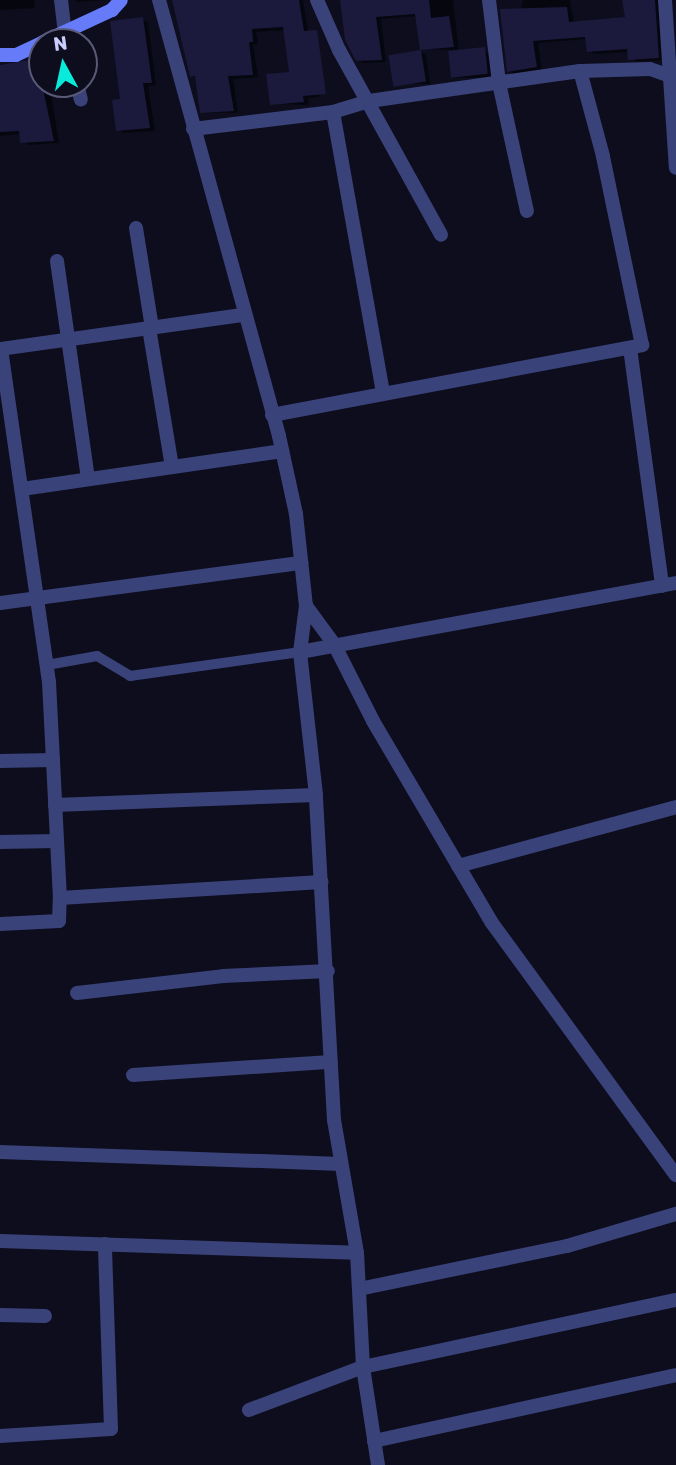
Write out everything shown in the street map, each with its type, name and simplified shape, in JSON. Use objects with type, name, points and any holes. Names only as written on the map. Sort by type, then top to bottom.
[{"type":"street","points":[[61,0],[64,28]]},
{"type":"street","points":[[81,28],[112,10],[121,0]]},
{"type":"street","points":[[159,0],[242,315],[282,450],[301,563],[306,606],[300,652],[316,795],[331,1062],[341,1164],[357,1253],[363,1367],[378,1465]]},
{"type":"street","points":[[317,0],[441,235]]},
{"type":"street","points":[[489,0],[499,83],[527,211]]},
{"type":"street","points":[[665,0],[673,77],[676,168]]},
{"type":"street","points":[[0,55],[16,55],[28,49]]},
{"type":"street","points":[[193,129],[333,112],[369,101],[580,71],[650,69],[673,77]]},
{"type":"street","points":[[272,415],[642,345],[603,156],[580,71]]},
{"type":"street","points":[[333,112],[383,394]]},
{"type":"street","points":[[136,228],[172,467]]},
{"type":"street","points":[[57,261],[71,339],[88,479]]},
{"type":"street","points":[[0,924],[59,922],[61,898],[47,665],[1,349],[242,315]]},
{"type":"street","points":[[300,652],[669,585],[629,348]]},
{"type":"street","points":[[22,489],[282,450]]},
{"type":"street","points":[[0,603],[301,563]]},
{"type":"street","points":[[306,606],[334,644],[373,721],[500,934],[676,1175]]},
{"type":"street","points":[[0,761],[53,760]]},
{"type":"street","points":[[55,805],[316,795]]},
{"type":"street","points":[[458,866],[676,807]]},
{"type":"street","points":[[0,842],[57,841]]},
{"type":"street","points":[[61,898],[322,882]]},
{"type":"street","points":[[77,993],[223,976],[327,971]]},
{"type":"street","points":[[132,1075],[331,1062]]},
{"type":"street","points":[[0,1152],[341,1164]]},
{"type":"street","points":[[359,1289],[568,1246],[676,1214]]},
{"type":"street","points":[[0,1241],[357,1253]]},
{"type":"street","points":[[0,1436],[111,1429],[105,1244]]},
{"type":"street","points":[[249,1410],[363,1367],[676,1300]]},
{"type":"street","points":[[0,1315],[45,1316]]},
{"type":"street","points":[[374,1441],[676,1375]]},
{"type":"lane","points":[[47,665],[97,656],[130,676],[300,652]]},
{"type":"building","points":[[172,0],[299,0],[304,31],[317,30],[326,94],[303,96],[304,102],[270,105],[266,74],[289,72],[283,27],[252,29],[253,42],[249,42],[253,75],[228,76],[234,111],[200,113],[195,76],[190,77]]},
{"type":"building","points":[[340,0],[429,0],[431,18],[449,16],[454,47],[420,50],[415,14],[376,17],[382,60],[356,61],[345,40]]},
{"type":"building","points":[[622,0],[655,0],[659,58],[628,60],[627,49],[587,52],[585,37],[533,41],[537,67],[507,72],[500,9],[567,7],[569,22],[625,17]]},
{"type":"building","points":[[143,17],[152,83],[143,83],[150,128],[116,131],[112,100],[120,99],[110,21]]},
{"type":"building","points":[[485,47],[488,74],[451,78],[448,51]]},
{"type":"building","points":[[421,50],[426,82],[393,87],[388,55]]},
{"type":"building","points":[[28,60],[28,98],[45,98],[54,141],[20,143],[19,131],[0,132],[0,65]]}]
